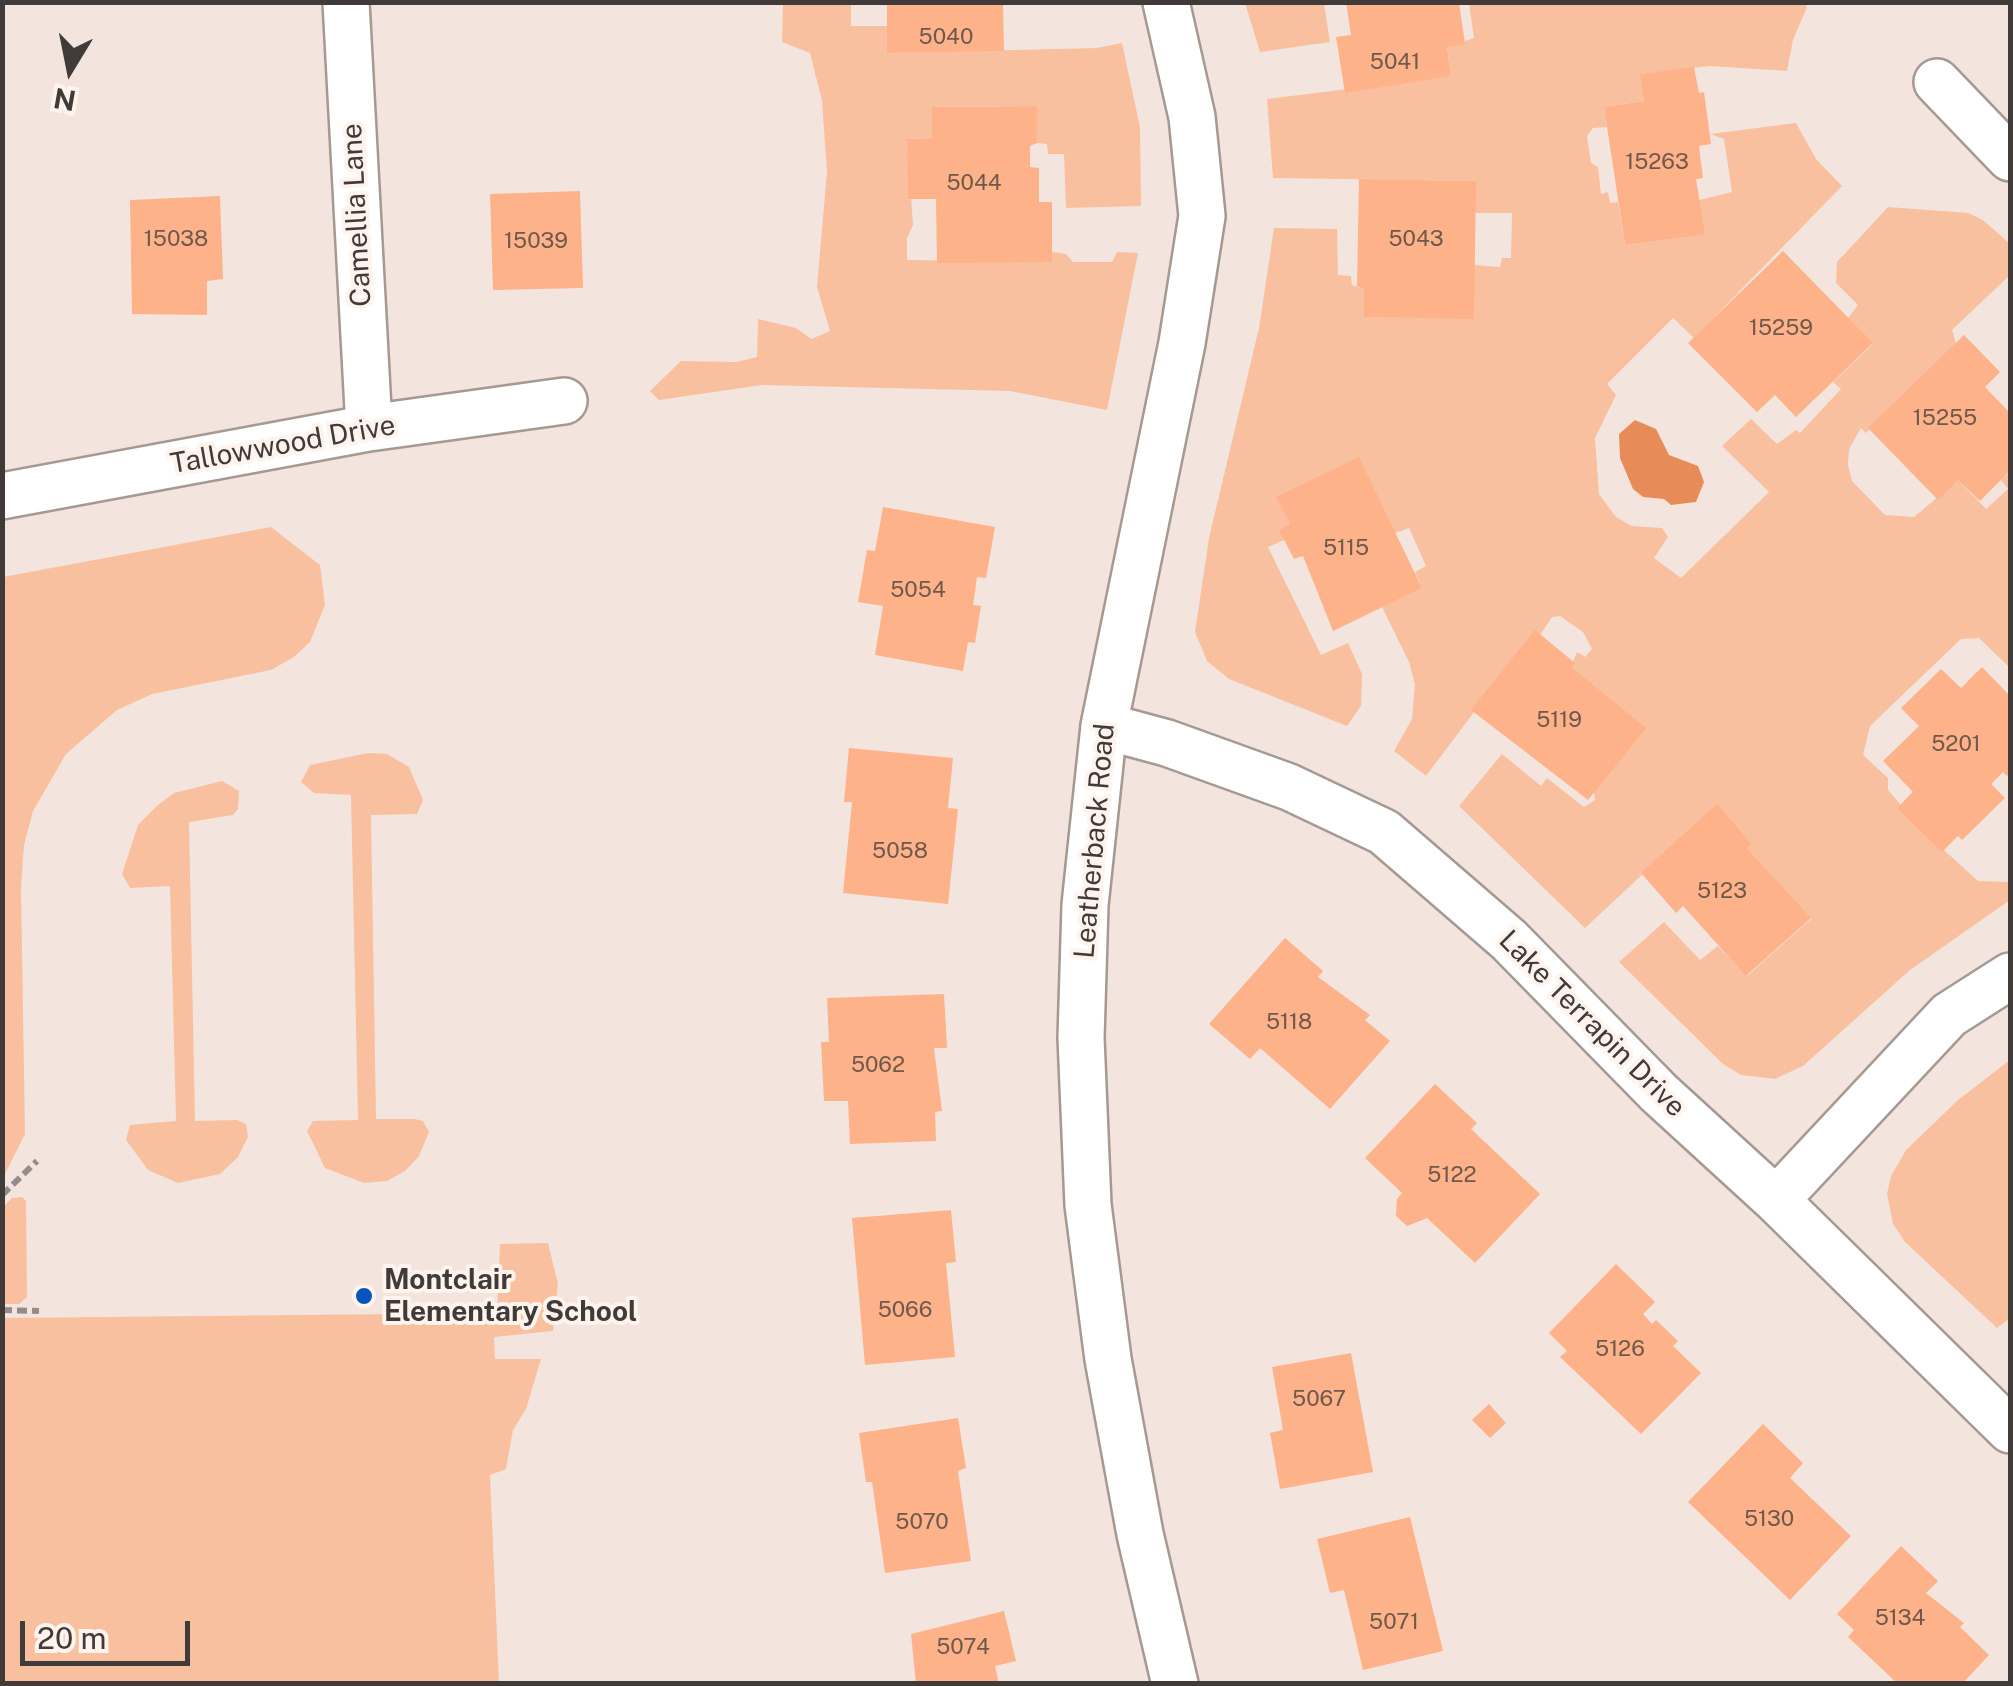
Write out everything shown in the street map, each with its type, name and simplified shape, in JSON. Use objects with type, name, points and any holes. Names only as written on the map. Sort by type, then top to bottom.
[{"type":"street","name":"Camellia Lane","points":[[346,2],[369,428]]},
{"type":"street","name":"Leatherback Road","points":[[1166,2],[1192,118],[1202,216],[1182,343],[1104,726],[1085,904],[1082,1038],[1088,1205],[1108,1359],[1140,1534],[1175,1684]]},
{"type":"street","points":[[1937,82],[2010,158]]},
{"type":"street","name":"Tallowwood Drive","points":[[2,496],[369,428],[564,401]]},
{"type":"street","name":"Lake Terrapin Drive","points":[[1104,726],[1167,743],[1290,787],[1384,832],[1509,940],[1659,1092],[1776,1200],[2010,1430]]},
{"type":"street","points":[[1776,1200],[1949,1015],[2010,976]]},
{"type":"path","points":[[2,1195],[37,1161]]},
{"type":"path","points":[[2,1310],[39,1311]]},
{"type":"shaded area","points":[[1803,2],[1807,7],[1793,40],[1787,71],[1710,66],[1641,74],[1644,101],[1604,107],[1607,127],[1593,128],[1587,136],[1591,163],[1598,167],[1601,194],[1608,192],[1610,203],[1618,202],[1625,245],[1704,233],[1699,200],[1732,192],[1724,139],[1710,134],[1796,123],[1816,159],[1842,186],[1694,338],[1673,318],[1607,384],[1616,395],[1595,438],[1599,494],[1616,517],[1632,526],[1662,528],[1668,537],[1654,558],[1681,578],[1769,492],[1722,446],[1751,419],[1777,444],[1796,430],[1800,433],[1841,389],[1833,382],[1873,344],[1848,318],[1858,305],[1836,283],[1837,262],[1888,207],[1968,213],[1983,220],[2010,244],[2010,275],[1952,330],[1956,344],[1866,433],[1861,428],[1849,449],[1848,465],[1852,481],[1885,515],[1914,517],[1958,480],[1986,509],[2008,489],[2001,480],[2010,472],[2010,668],[1979,638],[1961,639],[1870,726],[1863,755],[1888,778],[1888,790],[1900,804],[1898,808],[1978,881],[2010,882],[2010,900],[1910,970],[1803,1066],[1775,1079],[1741,1075],[1723,1064],[1619,962],[1664,922],[1700,960],[1718,946],[1747,976],[1811,919],[1747,848],[1752,844],[1717,805],[1585,928],[1459,806],[1502,754],[1541,786],[1547,778],[1584,807],[1595,800],[1571,667],[1577,652],[1585,657],[1592,649],[1583,632],[1560,616],[1552,617],[1540,635],[1535,631],[1426,776],[1394,751],[1412,719],[1415,684],[1409,662],[1382,607],[1422,588],[1415,572],[1426,566],[1409,528],[1395,533],[1277,498],[1290,524],[1284,540],[1268,547],[1321,655],[1348,643],[1362,674],[1361,706],[1347,726],[1229,679],[1207,661],[1195,632],[1209,538],[1259,328],[1274,228],[1337,229],[1338,275],[1351,276],[1352,285],[1364,289],[1365,317],[1473,318],[1474,265],[1500,267],[1502,258],[1511,258],[1512,213],[1475,213],[1475,181],[1273,178],[1267,99],[1451,76],[1447,47],[1474,38],[1469,3]]},
{"type":"shaded area","points":[[783,3],[851,3],[851,26],[887,26],[888,53],[1097,48],[1122,43],[1140,127],[1141,206],[1066,208],[1064,154],[1048,154],[1047,144],[1037,143],[1036,106],[932,107],[932,138],[907,139],[913,225],[907,238],[907,260],[1052,262],[1052,252],[1066,254],[1073,262],[1112,262],[1117,252],[1138,253],[1107,410],[1010,391],[762,385],[659,400],[650,391],[681,361],[736,362],[757,357],[758,319],[796,328],[811,339],[830,331],[817,287],[827,172],[822,101],[810,53],[782,42]]},
{"type":"shaded area","points":[[1245,3],[1324,3],[1330,42],[1260,52]]},
{"type":"shaded area","points":[[1635,420],[1656,429],[1669,455],[1698,466],[1704,482],[1696,502],[1671,505],[1664,499],[1643,497],[1633,489],[1620,458],[1619,434]]},
{"type":"shaded area","points":[[271,527],[320,565],[325,605],[310,642],[271,670],[152,694],[117,710],[66,754],[33,811],[24,845],[21,887],[25,1134],[3,1178],[3,577]]},
{"type":"shaded area","points":[[368,753],[387,754],[409,767],[423,800],[417,814],[371,815],[376,1119],[415,1119],[423,1121],[429,1132],[419,1156],[405,1171],[387,1181],[364,1183],[325,1168],[307,1131],[313,1121],[358,1120],[351,795],[314,793],[301,782],[310,765]]},
{"type":"shaded area","points":[[222,781],[239,791],[238,809],[233,815],[189,822],[195,1121],[237,1120],[246,1124],[248,1137],[238,1157],[220,1174],[178,1183],[148,1170],[126,1140],[130,1125],[176,1121],[170,886],[130,888],[122,874],[138,825],[158,805],[174,793]]},
{"type":"shaded area","points":[[2010,1060],[2010,1318],[1997,1328],[1905,1242],[1893,1224],[1887,1194],[1891,1176],[1906,1150],[1958,1100]]},
{"type":"shaded area","points":[[22,1197],[26,1201],[27,1297],[19,1304],[3,1304],[3,1207],[12,1198]]},
{"type":"shaded area","points":[[548,1243],[558,1284],[553,1331],[494,1337],[495,1359],[541,1359],[526,1409],[513,1430],[506,1469],[490,1475],[499,1683],[3,1683],[3,1318],[497,1313],[500,1244]]},
{"type":"building","points":[[887,2],[1003,2],[1004,51],[887,53]]},
{"type":"building","points":[[1346,2],[1459,2],[1465,44],[1447,47],[1451,76],[1345,93],[1336,37],[1351,35]]},
{"type":"building","points":[[1694,67],[1699,93],[1704,92],[1711,144],[1699,146],[1703,178],[1696,179],[1705,234],[1625,245],[1604,107],[1644,101],[1640,74]]},
{"type":"building","points":[[1037,106],[1037,143],[1030,146],[1030,167],[1039,168],[1039,202],[1052,202],[1052,262],[937,263],[936,199],[908,199],[907,139],[932,138],[932,107]]},
{"type":"building","points":[[1359,179],[1476,181],[1474,319],[1364,317],[1364,289],[1357,286]]},
{"type":"building","points":[[580,191],[583,288],[493,290],[490,194]]},
{"type":"building","points":[[220,196],[223,279],[207,281],[207,315],[132,314],[130,200]]},
{"type":"building","points":[[1783,251],[1873,343],[1796,417],[1775,395],[1757,412],[1688,343]]},
{"type":"building","points":[[1964,335],[2000,372],[1985,387],[2010,413],[2010,471],[1980,501],[1958,480],[1938,500],[1868,428]]},
{"type":"building","points":[[1359,457],[1422,588],[1333,631],[1303,556],[1294,559],[1279,530],[1290,524],[1276,497]]},
{"type":"building","points":[[883,507],[995,527],[986,578],[977,577],[973,605],[981,606],[975,643],[968,642],[963,671],[875,655],[883,606],[858,602],[867,550],[875,551]]},
{"type":"building","points":[[1535,630],[1575,663],[1571,667],[1646,728],[1588,800],[1471,710]]},
{"type":"building","points":[[1982,667],[2010,696],[2010,772],[2007,776],[2003,772],[1991,784],[2005,798],[1962,840],[1958,836],[1942,852],[1897,808],[1913,792],[1883,761],[1919,726],[1901,708],[1941,669],[1961,688]]},
{"type":"building","points":[[849,748],[953,758],[948,808],[958,809],[948,904],[843,893],[852,802],[844,802]]},
{"type":"building","points":[[1717,804],[1752,844],[1747,848],[1811,918],[1746,976],[1683,906],[1676,913],[1641,873]]},
{"type":"building","points":[[1285,938],[1323,971],[1318,977],[1370,1015],[1365,1020],[1390,1041],[1330,1109],[1260,1048],[1250,1059],[1209,1024]]},
{"type":"building","points":[[944,994],[947,1048],[934,1048],[942,1111],[935,1112],[936,1141],[850,1144],[848,1101],[824,1101],[821,1042],[829,1042],[827,998]]},
{"type":"building","points":[[1435,1084],[1477,1123],[1471,1129],[1540,1194],[1475,1263],[1427,1218],[1407,1226],[1396,1216],[1397,1199],[1402,1193],[1365,1158]]},
{"type":"building","points":[[951,1210],[956,1262],[946,1263],[955,1357],[865,1365],[852,1218]]},
{"type":"building","points":[[1616,1264],[1655,1302],[1643,1314],[1652,1324],[1656,1320],[1678,1341],[1673,1346],[1701,1373],[1641,1434],[1560,1357],[1567,1351],[1549,1333]]},
{"type":"building","points":[[1351,1353],[1373,1472],[1280,1489],[1270,1433],[1283,1430],[1272,1367]]},
{"type":"building","points":[[1489,1404],[1506,1423],[1490,1438],[1472,1420]]},
{"type":"building","points":[[958,1418],[966,1468],[958,1471],[971,1561],[885,1573],[872,1482],[866,1482],[859,1433]]},
{"type":"building","points":[[1763,1424],[1803,1463],[1790,1478],[1851,1536],[1790,1600],[1688,1502]]},
{"type":"building","points":[[1410,1517],[1443,1651],[1363,1670],[1344,1590],[1330,1593],[1317,1539]]},
{"type":"building","points":[[1901,1546],[1938,1581],[1926,1593],[1964,1623],[1960,1627],[1989,1655],[1962,1684],[1898,1684],[1848,1637],[1854,1630],[1837,1614]]},
{"type":"building","points":[[1004,1611],[1016,1661],[995,1666],[999,1684],[916,1684],[911,1634]]},
{"type":"place","name":"Montclair Elementary School","points":[[364,1296]]}]
